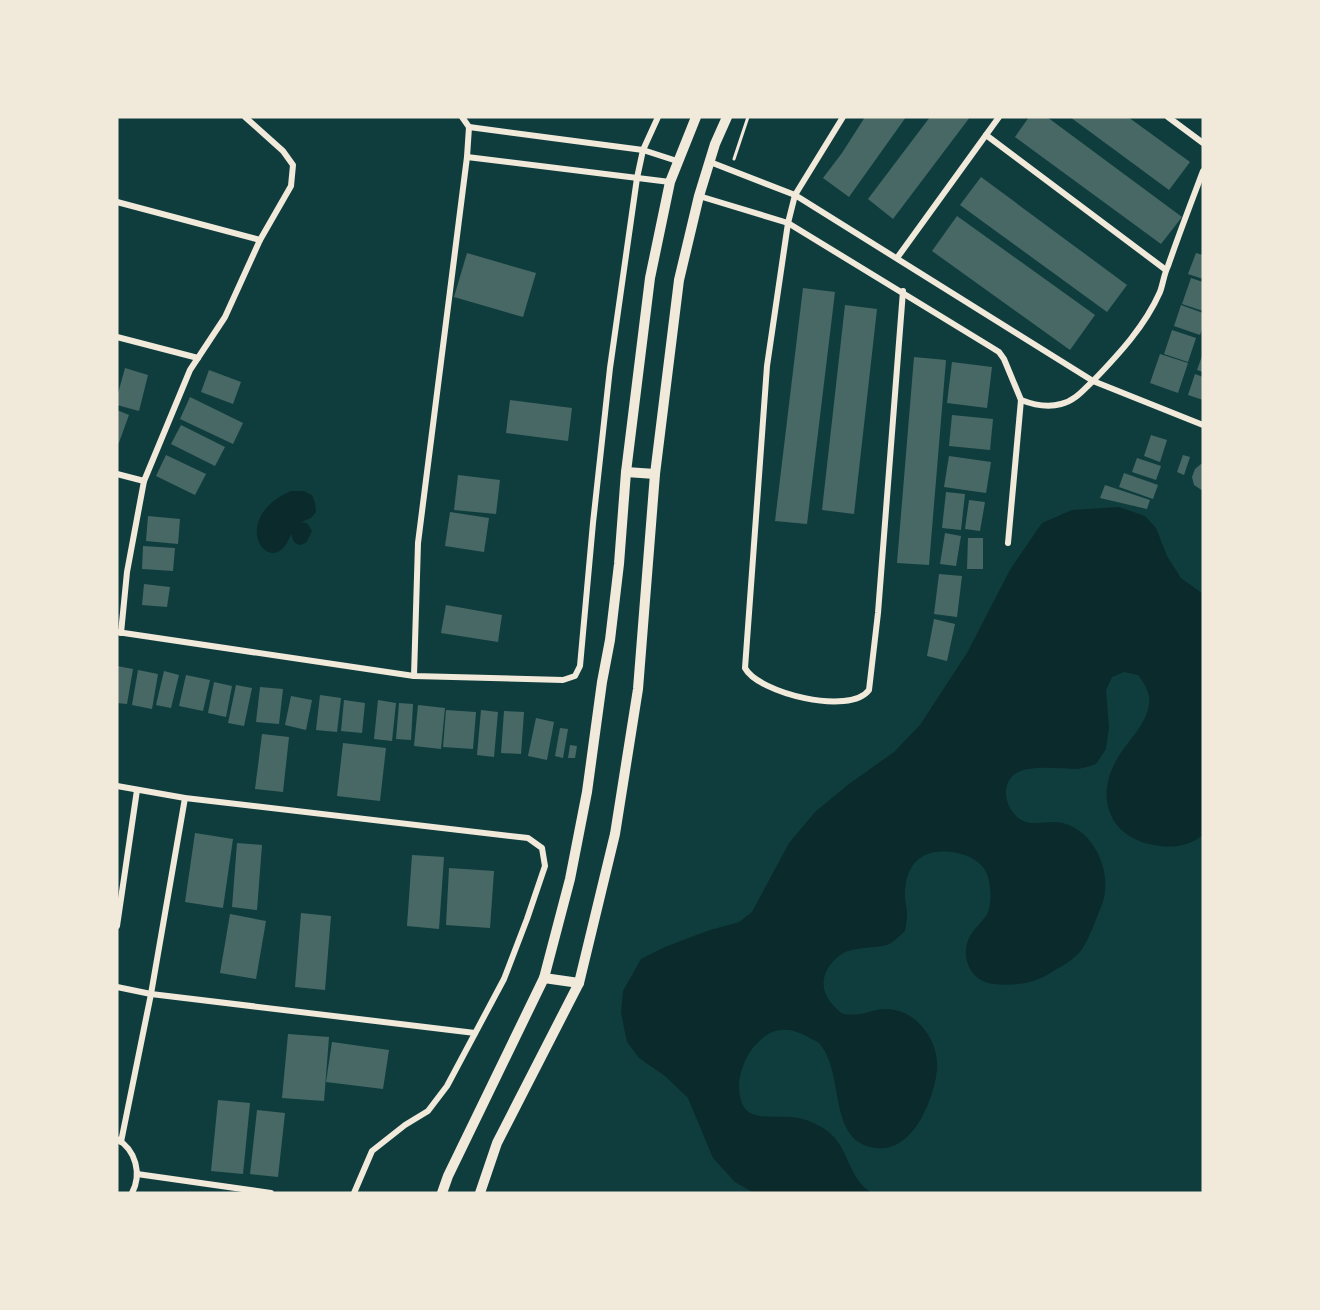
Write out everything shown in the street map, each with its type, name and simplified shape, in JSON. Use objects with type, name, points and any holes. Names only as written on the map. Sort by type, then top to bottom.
[{"type":"street","points":[[245,117],[283,151],[293,165],[291,186],[261,240],[225,317],[190,370],[144,482],[127,572],[119,632],[414,676],[562,680],[575,676],[580,666],[610,368],[637,178],[644,150],[658,117]]},
{"type":"street","points":[[414,676],[418,543],[467,157],[469,127],[462,117]]},
{"type":"street","points":[[442,1193],[496,1073],[544,978],[570,879],[587,792],[614,607],[626,472],[650,278],[670,182],[696,117]]},
{"type":"street","points":[[480,1193],[497,1143],[579,983],[615,834],[638,689],[655,474],[679,280],[699,196],[728,117]]},
{"type":"street","points":[[843,117],[795,195],[788,223],[767,366],[744,668],[748,675],[762,684],[793,695],[822,701],[844,701],[856,699],[869,690],[878,613],[903,291]]},
{"type":"street","points":[[897,258],[999,117]]},
{"type":"street","points":[[1168,117],[1203,143]]},
{"type":"street","points":[[469,127],[644,150],[677,161]]},
{"type":"street","points":[[986,135],[1166,270]]},
{"type":"street","points":[[467,157],[670,182]]},
{"type":"street","points":[[710,162],[795,195],[1093,381],[1203,425]]},
{"type":"street","points":[[1021,400],[1046,406],[1073,400],[1122,350],[1148,316],[1161,291],[1166,270],[1203,171]]},
{"type":"street","points":[[699,196],[788,223],[903,291],[999,352],[1011,372],[1021,400],[1008,543]]},
{"type":"street","points":[[117,202],[261,240]]},
{"type":"street","points":[[117,337],[198,358]]},
{"type":"street","points":[[626,472],[655,474]]},
{"type":"street","points":[[117,474],[144,482]]},
{"type":"street","points":[[117,786],[185,798],[528,838],[542,848],[544,866],[504,979],[447,1086],[428,1111],[405,1125],[372,1151],[354,1193]]},
{"type":"street","points":[[117,926],[137,790]]},
{"type":"street","points":[[132,1193],[137,1174],[136,1162],[130,1151],[119,1141],[152,994],[185,798]]},
{"type":"street","points":[[544,978],[579,983]]},
{"type":"street","points":[[117,987],[152,994],[475,1033]]},
{"type":"street","points":[[137,1174],[271,1193]]},
{"type":"path","points":[[730,169],[748,117]]},
{"type":"water","points":[[291,491],[303,491],[312,495],[316,512],[311,518],[301,522],[307,523],[312,531],[306,543],[299,545],[294,542],[291,534],[283,548],[274,553],[265,550],[259,542],[257,531],[260,517],[271,503]]},
{"type":"water","points":[[1119,507],[1145,516],[1156,528],[1167,556],[1181,578],[1203,594],[1203,835],[1183,845],[1172,847],[1143,843],[1119,827],[1112,816],[1107,804],[1110,775],[1121,752],[1144,719],[1149,696],[1138,675],[1124,672],[1112,677],[1106,690],[1109,727],[1106,749],[1096,764],[1078,769],[1037,768],[1021,771],[1010,779],[1006,793],[1010,807],[1019,819],[1030,823],[1061,823],[1077,829],[1094,847],[1100,858],[1104,870],[1104,895],[1083,948],[1069,962],[1047,975],[1021,984],[1001,985],[979,979],[969,968],[966,953],[969,938],[989,908],[988,876],[981,865],[965,855],[936,852],[920,858],[914,863],[907,880],[905,931],[887,945],[856,949],[839,956],[828,967],[824,987],[829,1000],[837,1010],[843,1013],[855,1015],[884,1009],[895,1010],[906,1014],[923,1028],[930,1037],[937,1059],[935,1082],[926,1109],[911,1133],[901,1142],[889,1147],[876,1148],[860,1143],[850,1133],[843,1120],[832,1071],[819,1043],[802,1034],[777,1030],[762,1039],[752,1049],[743,1066],[739,1086],[740,1098],[744,1107],[755,1115],[802,1119],[823,1128],[838,1142],[859,1182],[873,1193],[754,1193],[735,1182],[713,1158],[688,1098],[665,1076],[639,1058],[627,1042],[621,1013],[623,991],[641,959],[707,931],[739,922],[752,912],[789,843],[816,811],[894,752],[920,725],[967,653],[1011,568],[1042,523],[1072,510]]},
{"type":"building","points":[[865,117],[906,117],[849,197],[823,178]]},
{"type":"building","points":[[930,117],[970,117],[893,219],[868,199]]},
{"type":"building","points":[[1029,117],[1047,117],[1182,217],[1161,244],[1015,137]]},
{"type":"building","points":[[1070,117],[1128,117],[1190,162],[1169,190]]},
{"type":"building","points":[[981,177],[1127,285],[1107,312],[960,205]]},
{"type":"building","points":[[957,216],[1095,315],[1070,350],[932,251]]},
{"type":"building","points":[[467,253],[536,273],[523,317],[454,297]]},
{"type":"building","points":[[1196,253],[1203,255],[1203,279],[1188,274]]},
{"type":"building","points":[[1191,278],[1203,282],[1203,311],[1182,304]]},
{"type":"building","points":[[803,288],[835,292],[807,524],[775,521]]},
{"type":"building","points":[[845,305],[877,309],[854,514],[822,510]]},
{"type":"building","points":[[1181,305],[1203,313],[1203,327],[1200,335],[1174,326]]},
{"type":"building","points":[[1172,330],[1196,338],[1188,362],[1164,354]]},
{"type":"building","points":[[1203,353],[1203,372],[1197,370]]},
{"type":"building","points":[[1160,354],[1188,363],[1178,393],[1150,383]]},
{"type":"building","points":[[914,357],[946,360],[929,565],[897,563]]},
{"type":"building","points":[[952,362],[992,367],[987,408],[947,403]]},
{"type":"building","points":[[125,368],[148,375],[139,411],[117,405]]},
{"type":"building","points":[[209,370],[241,382],[233,404],[201,392]]},
{"type":"building","points":[[1195,374],[1203,377],[1203,400],[1188,395]]},
{"type":"building","points":[[190,397],[243,423],[233,444],[180,419]]},
{"type":"building","points":[[510,400],[572,408],[568,441],[506,433]]},
{"type":"building","points":[[117,410],[129,415],[117,448]]},
{"type":"building","points":[[952,415],[993,419],[990,450],[949,446]]},
{"type":"building","points":[[181,425],[225,447],[215,466],[171,444]]},
{"type":"building","points":[[1151,435],[1167,440],[1160,462],[1144,456]]},
{"type":"building","points":[[166,455],[206,474],[195,495],[156,476]]},
{"type":"building","points":[[1183,455],[1190,457],[1184,475],[1177,472]]},
{"type":"building","points":[[949,456],[991,462],[986,493],[944,487]]},
{"type":"building","points":[[1137,458],[1161,466],[1156,480],[1132,472]]},
{"type":"building","points":[[1203,464],[1203,491],[1194,485],[1192,477],[1195,469]]},
{"type":"building","points":[[1124,473],[1158,485],[1153,499],[1119,487]]},
{"type":"building","points":[[458,475],[500,480],[496,514],[454,510]]},
{"type":"building","points":[[1105,485],[1150,500],[1147,509],[1100,498]]},
{"type":"building","points":[[946,492],[965,494],[961,530],[942,528]]},
{"type":"building","points":[[969,500],[985,502],[980,531],[965,529]]},
{"type":"building","points":[[450,512],[489,518],[484,552],[445,546]]},
{"type":"building","points":[[148,516],[180,519],[178,544],[146,541]]},
{"type":"building","points":[[945,533],[961,536],[956,566],[940,564]]},
{"type":"building","points":[[968,538],[983,538],[983,569],[967,569]]},
{"type":"building","points":[[143,546],[175,548],[173,571],[142,569]]},
{"type":"building","points":[[939,574],[962,576],[957,617],[934,614]]},
{"type":"building","points":[[144,584],[170,587],[167,607],[142,605]]},
{"type":"building","points":[[446,605],[502,615],[498,642],[441,633]]},
{"type":"building","points":[[934,619],[955,624],[947,661],[927,656]]},
{"type":"building","points":[[117,666],[133,669],[127,704],[117,703]]},
{"type":"building","points":[[138,670],[158,674],[152,709],[132,705]]},
{"type":"building","points":[[164,671],[179,675],[171,708],[156,705]]},
{"type":"building","points":[[186,675],[210,680],[203,711],[179,706]]},
{"type":"building","points":[[214,682],[232,686],[226,717],[208,713]]},
{"type":"building","points":[[236,685],[252,688],[244,726],[228,723]]},
{"type":"building","points":[[260,687],[283,689],[279,724],[256,722]]},
{"type":"building","points":[[320,695],[341,698],[337,732],[316,730]]},
{"type":"building","points":[[291,696],[312,700],[306,730],[285,725]]},
{"type":"building","points":[[344,700],[365,703],[362,733],[341,731]]},
{"type":"building","points":[[378,700],[396,703],[392,741],[374,739]]},
{"type":"building","points":[[399,703],[413,704],[411,740],[396,739]]},
{"type":"building","points":[[418,705],[445,708],[441,749],[414,746]]},
{"type":"building","points":[[446,710],[476,712],[473,749],[443,747]]},
{"type":"building","points":[[481,710],[498,712],[494,757],[477,755]]},
{"type":"building","points":[[504,711],[524,712],[521,754],[501,753]]},
{"type":"building","points":[[536,718],[554,722],[547,760],[528,756]]},
{"type":"building","points":[[560,728],[568,729],[563,758],[555,756]]},
{"type":"building","points":[[262,734],[289,737],[283,792],[255,789]]},
{"type":"building","points":[[343,743],[386,748],[380,801],[337,796]]},
{"type":"building","points":[[570,745],[577,746],[575,758],[568,758]]},
{"type":"building","points":[[195,833],[233,839],[223,908],[185,902]]},
{"type":"building","points":[[237,843],[262,845],[257,910],[232,907]]},
{"type":"building","points":[[412,855],[444,857],[439,929],[407,926]]},
{"type":"building","points":[[449,868],[494,871],[490,928],[446,925]]},
{"type":"building","points":[[301,913],[331,916],[325,990],[295,987]]},
{"type":"building","points":[[230,914],[266,921],[256,979],[220,973]]},
{"type":"building","points":[[288,1034],[329,1037],[324,1101],[282,1098]]},
{"type":"building","points":[[332,1042],[389,1050],[383,1089],[326,1082]]},
{"type":"building","points":[[218,1100],[250,1103],[243,1174],[211,1171]]},
{"type":"building","points":[[257,1110],[285,1113],[278,1177],[250,1174]]}]
